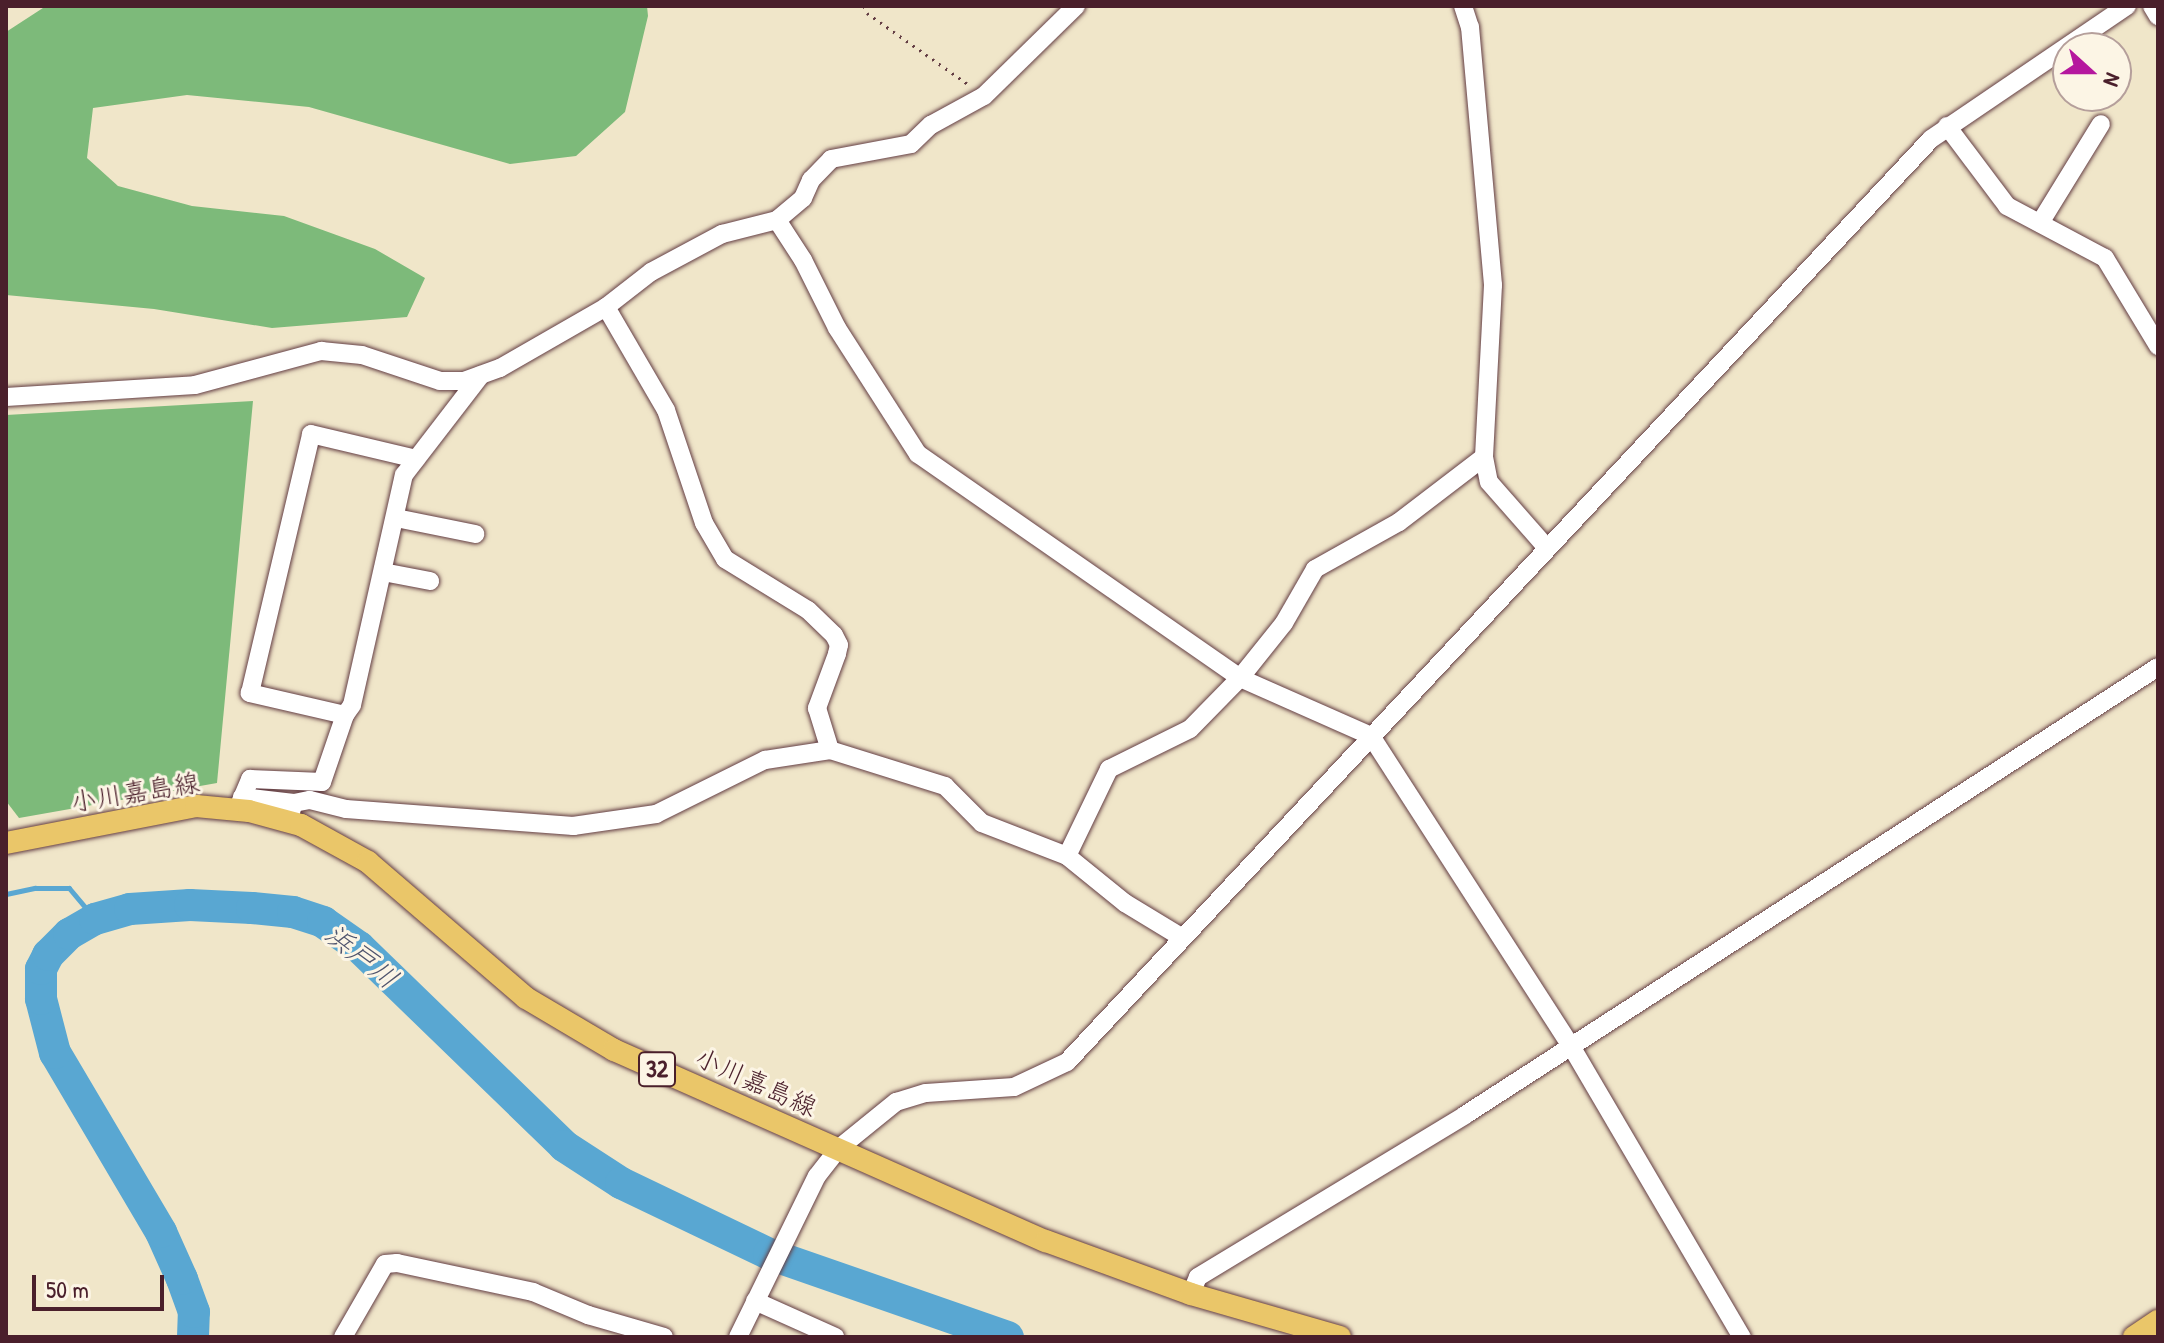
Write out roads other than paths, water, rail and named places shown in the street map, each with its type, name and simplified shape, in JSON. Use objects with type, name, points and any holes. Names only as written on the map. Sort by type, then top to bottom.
[{"type":"main road","name":"小川嘉島線","points":[[6,843],[196,806],[240,803],[291,812],[368,862],[526,998],[614,1050],[1019,1229],[1191,1294],[1340,1337]]},
{"type":"main road","points":[[2134,1337],[2158,1321]]},
{"type":"street","points":[[6,397],[195,385],[321,351],[362,355],[440,381],[464,381],[481,375],[500,368],[606,307],[651,272],[722,234],[777,220],[803,198],[811,180],[831,159],[911,144],[931,125],[984,96],[1076,6]]},
{"type":"street","points":[[1463,6],[1470,27],[1493,285],[1484,457],[1489,482],[1547,548]]},
{"type":"street","points":[[738,1337],[817,1176],[838,1149],[896,1102],[926,1093],[1014,1087],[1067,1062],[1920,150],[1947,126],[2127,6]]},
{"type":"street","points":[[2152,6],[2158,16]]},
{"type":"street","points":[[2040,223],[2101,124]]},
{"type":"street","points":[[1947,126],[2007,206],[2105,258],[2152,323],[2158,346]]},
{"type":"street","points":[[777,220],[803,260],[837,328],[918,454],[1240,678],[1371,736],[1571,1046],[1742,1337]]},
{"type":"street","points":[[606,307],[666,410],[704,523],[725,559],[808,610],[834,635],[839,645],[837,654],[817,708],[830,750]]},
{"type":"street","points":[[240,803],[250,779],[322,782],[345,715],[352,705],[404,475],[481,375]]},
{"type":"street","points":[[345,715],[250,693],[311,434],[416,459]]},
{"type":"street","points":[[1067,856],[1109,769],[1190,729],[1240,678],[1284,623],[1315,569],[1399,522],[1484,457]]},
{"type":"street","points":[[396,518],[475,534]]},
{"type":"street","points":[[383,572],[430,581]]},
{"type":"street","points":[[1191,1294],[1198,1277],[1571,1046],[2158,667]]},
{"type":"street","points":[[291,812],[310,800],[346,809],[573,826],[656,814],[765,760],[830,750],[945,786],[982,823],[1067,856],[1125,903],[1181,937]]},
{"type":"street","points":[[343,1337],[385,1264],[397,1263],[533,1292],[588,1315],[664,1337]]},
{"type":"street","points":[[757,1296],[808,1330],[835,1337]]},
{"type":"waterway","points":[[6,894],[35,888],[69,888],[95,919]]},
{"type":"waterway","name":"浜戸川","points":[[193,1337],[194,1312],[161,1232],[55,1053],[41,999],[41,969],[48,955],[69,934],[95,919],[130,909],[190,905],[252,908],[293,912],[323,922],[359,947],[564,1146],[621,1183],[769,1254],[1008,1337]]}]
